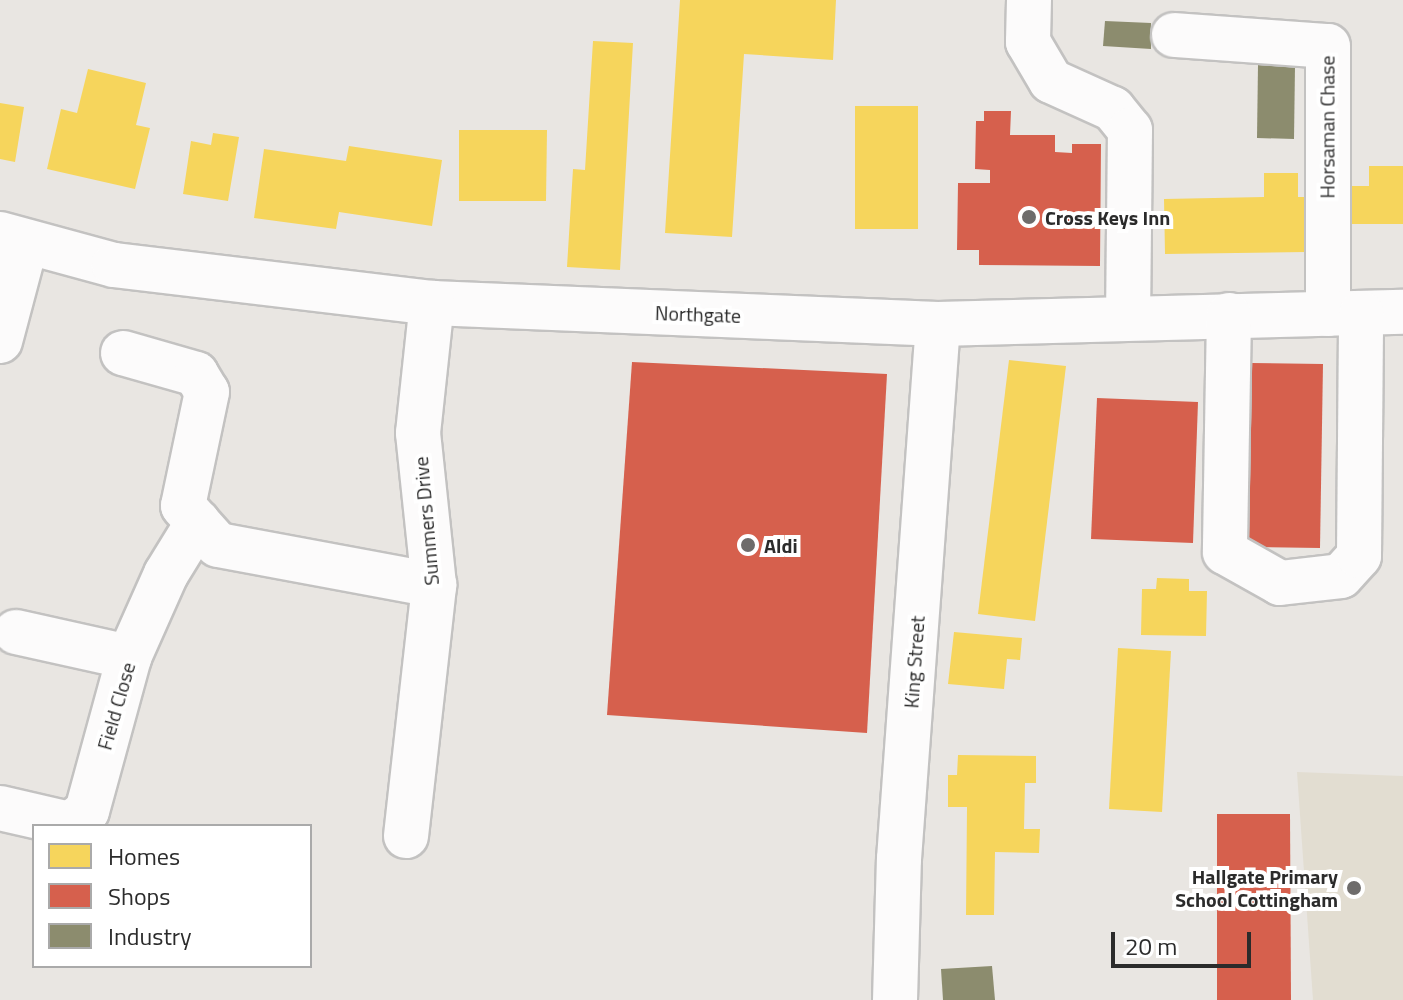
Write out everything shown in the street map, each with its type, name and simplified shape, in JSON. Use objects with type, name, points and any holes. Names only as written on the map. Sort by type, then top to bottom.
[{"type":"street","points":[[1029,0],[1028,42],[1051,81],[1113,109],[1130,130],[1128,317]]},
{"type":"street","name":"Horsaman Chase","points":[[1174,35],[1328,46],[1364,313]]},
{"type":"street","points":[[0,341],[13,239]]},
{"type":"street","name":"Northgate","points":[[13,239],[114,265],[432,303],[938,324],[1364,313]]},
{"type":"street","name":"Summers Drive","points":[[406,836],[434,585],[418,433],[432,303]]},
{"type":"street","points":[[1229,315],[1225,552],[1280,583],[1341,576],[1359,556],[1364,313]]},
{"type":"street","name":"King Street","points":[[895,1000],[899,859],[938,324]]},
{"type":"street","points":[[123,353],[196,374],[207,392],[183,506],[218,545],[434,585]]},
{"type":"street","name":"Field Close","points":[[0,808],[70,824],[87,811],[129,657],[166,574],[198,522]]},
{"type":"street","points":[[16,632],[129,657]]},
{"type":"shaded area","name":"Hallgate Primary School Cottingham","points":[[1297,772],[1403,776],[1403,1000],[1313,1000]]},
{"type":"building: Homes","points":[[680,0],[836,0],[833,60],[744,54],[732,237],[665,233]]},
{"type":"building: Homes","points":[[593,41],[633,43],[620,270],[567,267],[573,169],[585,170]]},
{"type":"building: Homes","points":[[88,69],[146,83],[136,125],[150,128],[135,189],[47,169],[61,109],[77,113]]},
{"type":"building: Homes","points":[[0,103],[24,107],[15,162],[0,159]]},
{"type":"building: Homes","points":[[855,106],[918,106],[918,229],[855,229]]},
{"type":"building: Homes","points":[[459,130],[547,130],[546,201],[459,201]]},
{"type":"building: Homes","points":[[213,133],[239,137],[228,201],[183,194],[191,141],[211,145]]},
{"type":"building: Homes","points":[[349,146],[442,160],[432,226],[339,212],[336,229],[254,218],[264,149],[346,161]]},
{"type":"building: Homes","points":[[1369,166],[1403,166],[1403,224],[1352,224],[1351,186],[1369,186]]},
{"type":"building: Homes","points":[[1264,173],[1298,173],[1298,197],[1305,197],[1306,252],[1165,254],[1164,199],[1264,197]]},
{"type":"building: Homes","points":[[1009,360],[1066,366],[1035,621],[978,614]]},
{"type":"building: Homes","points":[[1157,578],[1189,579],[1189,591],[1207,591],[1206,636],[1141,635],[1142,589],[1156,589]]},
{"type":"building: Homes","points":[[954,632],[1022,638],[1020,660],[1007,659],[1004,689],[948,684]]},
{"type":"building: Homes","points":[[1118,648],[1171,651],[1162,812],[1109,809]]},
{"type":"building: Homes","points":[[958,755],[1036,756],[1036,783],[1025,783],[1024,829],[1040,829],[1039,853],[995,852],[994,915],[966,915],[967,807],[948,807],[948,775],[957,775]]},
{"type":"building: Shops","name":"Cross Keys Inn","points":[[984,111],[1011,111],[1010,135],[1055,135],[1055,152],[1072,153],[1072,144],[1101,144],[1100,266],[979,265],[979,250],[957,250],[958,183],[990,183],[990,170],[975,169],[976,121],[984,121]]},
{"type":"building: Shops","name":"Aldi","points":[[632,362],[887,374],[867,733],[607,715]]},
{"type":"building: Shops","points":[[1251,363],[1323,364],[1320,548],[1248,547]]},
{"type":"building: Shops","points":[[1097,398],[1198,402],[1193,543],[1091,539]]},
{"type":"building: Shops","points":[[1217,814],[1290,814],[1291,1000],[1217,1000]]},
{"type":"building: Industry","points":[[1105,21],[1151,23],[1151,49],[1103,46]]},
{"type":"building: Industry","points":[[1258,65],[1295,66],[1294,139],[1257,138]]},
{"type":"building: Industry","points":[[992,966],[995,1000],[943,1000],[941,969]]},
{"type":"place","name":"Cross Keys Inn","points":[[1029,217]]},
{"type":"place","name":"Aldi","points":[[748,545]]},
{"type":"place","name":"Hallgate Primary School Cottingham","points":[[1354,888]]}]
